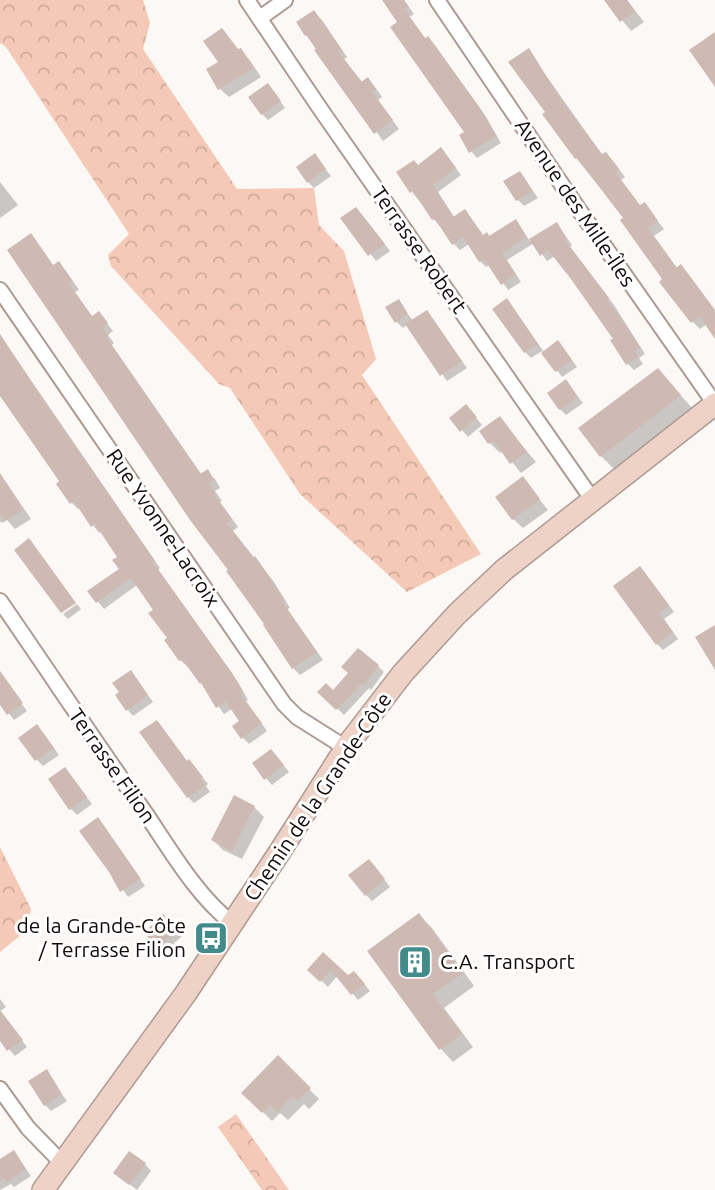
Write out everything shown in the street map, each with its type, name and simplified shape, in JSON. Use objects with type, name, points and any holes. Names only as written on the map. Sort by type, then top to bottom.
[{"type":"main road","name":"Chemin de la Grande-Côte","points":[[43,1190],[186,993],[346,748],[403,673],[463,608],[511,564],[715,404]]},
{"type":"street","name":"Terrasse Robert","points":[[247,0],[592,499]]},
{"type":"street","points":[[260,18],[285,0]]},
{"type":"street","name":"Avenue des Mille-Îles","points":[[438,0],[577,207],[715,404]]},
{"type":"street","name":"Rue Yvonne-Lacroix","points":[[0,290],[284,704],[297,717],[346,748]]},
{"type":"street","name":"Terrasse Filion","points":[[0,601],[184,869],[219,911],[233,923]]},
{"type":"street","points":[[0,1088],[28,1128],[62,1163]]},
{"type":"green space","points":[[0,0],[143,0],[150,23],[143,49],[237,189],[314,188],[319,225],[344,251],[376,359],[362,375],[481,554],[407,592],[300,494],[230,388],[219,384],[111,266],[108,255],[129,234],[6,47],[0,43]]},
{"type":"green space","points":[[0,847],[31,909],[26,931],[0,952]]},
{"type":"green space","points":[[236,1114],[289,1190],[262,1190],[218,1127]]},
{"type":"building","points":[[382,0],[404,0],[409,7],[405,10],[425,38],[428,36],[479,107],[496,136],[469,153],[459,135],[464,132],[390,27],[397,22]]},
{"type":"building","points":[[604,0],[627,0],[635,11],[620,22]]},
{"type":"building","points":[[314,10],[341,49],[338,51],[361,82],[368,77],[376,89],[372,92],[393,120],[374,134],[296,22]]},
{"type":"building","points":[[222,28],[238,49],[241,48],[254,68],[218,90],[206,69],[218,62],[203,41]]},
{"type":"building","points":[[715,32],[715,87],[689,50]]},
{"type":"building","points":[[529,48],[561,100],[602,154],[606,152],[619,169],[615,172],[640,205],[645,202],[658,221],[648,228],[676,268],[681,264],[715,310],[715,339],[700,317],[691,323],[659,282],[662,279],[620,220],[623,218],[577,158],[575,159],[508,62]]},
{"type":"building","points":[[268,83],[281,101],[261,115],[248,97]]},
{"type":"building","points":[[441,147],[456,168],[433,185],[453,217],[465,209],[483,235],[487,232],[489,236],[516,219],[527,237],[502,253],[516,275],[501,285],[484,259],[479,262],[463,237],[452,245],[435,219],[432,220],[413,191],[410,193],[396,172],[414,160],[418,165]]},
{"type":"building","points":[[315,153],[326,169],[307,183],[296,167]]},
{"type":"building","points":[[520,171],[533,191],[516,201],[503,181]]},
{"type":"building","points":[[356,207],[385,244],[368,256],[340,218]]},
{"type":"building","points":[[557,222],[567,239],[565,240],[609,298],[607,299],[640,347],[634,351],[638,357],[626,365],[610,340],[613,339],[571,279],[548,250],[540,256],[529,239]]},
{"type":"building","points":[[31,233],[53,265],[59,261],[73,282],[69,284],[92,316],[99,311],[108,323],[102,327],[108,335],[106,337],[200,474],[208,469],[214,480],[209,483],[216,494],[214,495],[232,519],[227,523],[267,573],[284,600],[282,601],[317,652],[292,669],[226,571],[228,570],[190,520],[7,250]]},
{"type":"building","points":[[507,298],[538,344],[524,353],[492,309]]},
{"type":"building","points":[[399,299],[408,314],[395,323],[385,307]]},
{"type":"building","points":[[427,310],[462,361],[440,376],[405,324]]},
{"type":"building","points":[[0,334],[155,561],[153,562],[232,673],[243,692],[240,694],[262,723],[241,739],[232,726],[239,721],[226,702],[216,708],[201,683],[182,659],[179,661],[164,640],[167,638],[148,613],[153,610],[131,578],[96,603],[87,591],[119,569],[112,560],[117,557],[95,524],[91,527],[74,501],[70,504],[56,484],[59,481],[0,396]]},
{"type":"building","points":[[558,340],[572,360],[555,372],[541,353]]},
{"type":"building","points":[[658,368],[681,395],[600,457],[578,428]]},
{"type":"building","points":[[566,379],[578,397],[559,410],[547,393]]},
{"type":"building","points":[[466,404],[477,417],[460,432],[449,418]]},
{"type":"building","points":[[500,416],[527,452],[510,464],[494,441],[488,444],[479,431]]},
{"type":"building","points":[[0,474],[23,510],[5,521],[0,513]]},
{"type":"building","points":[[523,476],[540,499],[512,520],[495,497]]},
{"type":"building","points":[[29,538],[76,603],[61,613],[14,550]]},
{"type":"building","points":[[640,566],[669,605],[659,613],[673,632],[656,645],[613,586]]},
{"type":"building","points":[[715,625],[715,670],[695,637]]},
{"type":"building","points":[[358,648],[379,665],[364,685],[362,683],[336,710],[317,692],[326,683],[333,690],[348,673],[341,667]]},
{"type":"building","points":[[131,670],[148,695],[126,711],[115,695],[119,692],[112,683]]},
{"type":"building","points":[[0,671],[23,703],[7,715],[0,705]]},
{"type":"building","points":[[157,720],[187,761],[189,759],[203,777],[201,779],[205,785],[187,798],[139,732]]},
{"type":"building","points":[[37,724],[54,748],[35,761],[18,738]]},
{"type":"building","points":[[271,749],[284,765],[264,780],[252,763]]},
{"type":"building","points":[[65,767],[87,797],[69,810],[48,779]]},
{"type":"building","points":[[234,795],[255,806],[232,851],[211,840]]},
{"type":"building","points":[[98,817],[141,879],[120,892],[79,831]]},
{"type":"building","points":[[369,859],[385,879],[365,896],[348,875]]},
{"type":"building","name":"C.A. Transport","points":[[419,913],[463,973],[433,994],[462,1034],[439,1050],[367,951]]},
{"type":"building","points":[[163,914],[177,929],[158,947],[144,933]]},
{"type":"building","points":[[323,952],[348,975],[354,971],[365,984],[351,995],[331,970],[320,982],[307,970]]},
{"type":"building","points":[[0,1010],[23,1040],[7,1051],[0,1041]]},
{"type":"building","points":[[278,1055],[311,1088],[298,1101],[293,1096],[277,1112],[270,1105],[262,1113],[241,1093]]},
{"type":"building","points":[[47,1069],[62,1094],[44,1106],[28,1081]]},
{"type":"building","points":[[14,1150],[26,1169],[7,1182],[4,1178],[0,1181],[0,1159]]},
{"type":"building","points":[[129,1151],[146,1163],[129,1185],[113,1173]]},
{"type":"place","name":"de la Grande-Côte / Terrasse Filion","points":[[211,938]]},
{"type":"place","name":"C.A. Transport","points":[[415,962]]}]
